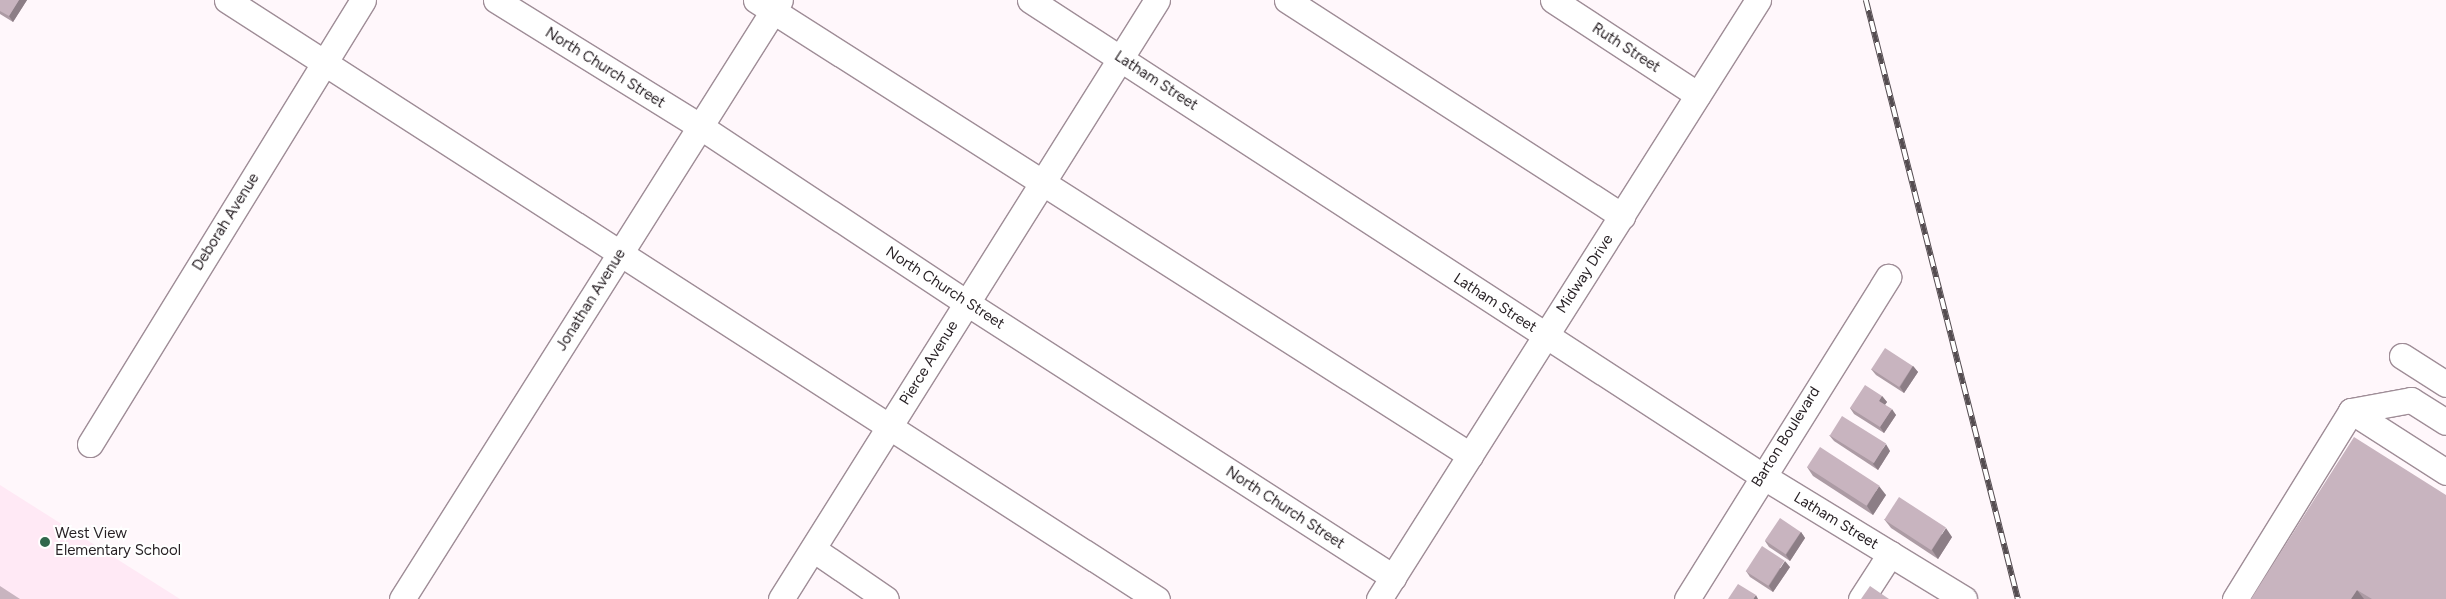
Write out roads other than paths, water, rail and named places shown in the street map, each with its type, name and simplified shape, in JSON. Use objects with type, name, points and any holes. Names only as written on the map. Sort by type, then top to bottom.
[{"type":"street","points":[[226,0],[325,61],[1157,599]]},
{"type":"street","name":"Deborah Avenue","points":[[90,444],[363,0]]},
{"type":"street","name":"North Church Street","points":[[496,0],[701,127],[967,303],[1393,577]]},
{"type":"street","name":"Latham Street","points":[[1030,0],[1761,475],[1964,599]]},
{"type":"street","name":"Pierce Avenue","points":[[781,599],[1157,0]]},
{"type":"street","points":[[1287,0],[1622,216]]},
{"type":"street","name":"Ruth Street","points":[[1553,0],[1698,95]]},
{"type":"street","name":"Midway Drive","points":[[1379,599],[1758,0]]},
{"type":"street","points":[[770,4],[1042,182],[1470,456]]},
{"type":"street","name":"Jonathan Avenue","points":[[402,599],[701,127],[770,4]]},
{"type":"street","name":"Barton Boulevard","points":[[1687,599],[1761,475],[1888,277]]},
{"type":"street","points":[[2402,356],[2446,384]]},
{"type":"street","points":[[2235,599],[2351,410],[2411,400],[2446,423],[2424,458]]},
{"type":"street","points":[[2351,410],[2446,472]]},
{"type":"street","points":[[813,549],[886,599]]},
{"type":"street","points":[[1861,599],[1890,554]]},
{"type":"railway","points":[[1866,0],[2018,599]]},
{"type":"place","name":"West View Elementary School","points":[[45,542]]}]
